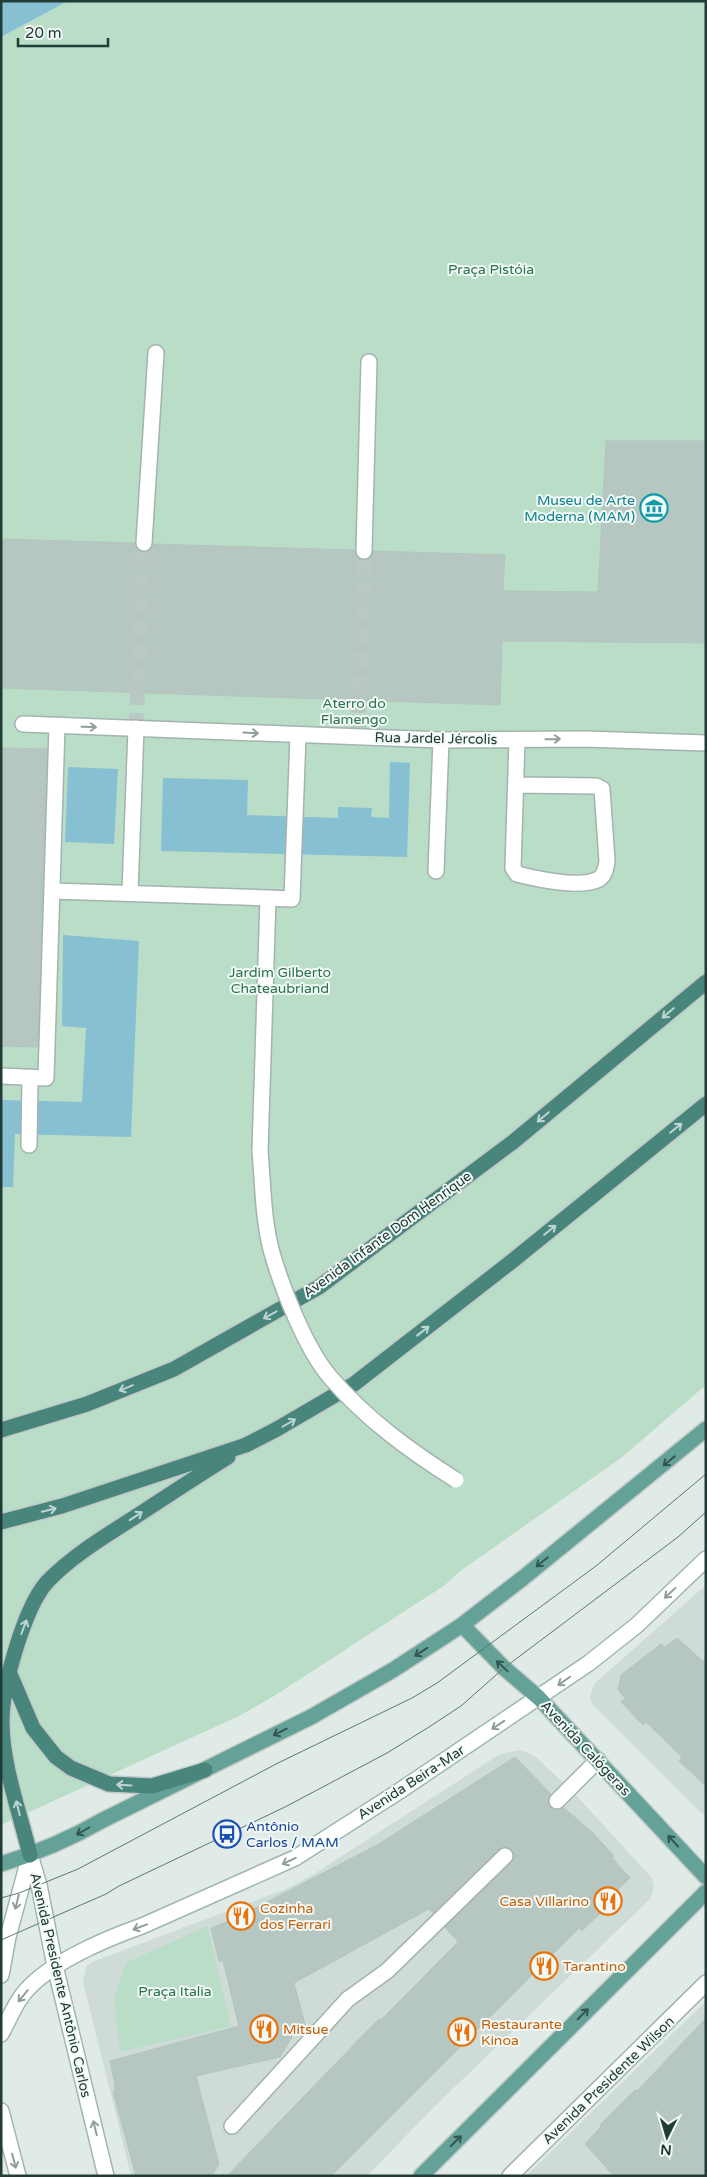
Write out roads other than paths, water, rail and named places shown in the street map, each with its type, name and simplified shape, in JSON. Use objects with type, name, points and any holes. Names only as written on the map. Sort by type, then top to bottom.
[{"type":"highway","name":"Avenida Infante Dom Henrique","points":[[1,1430],[87,1404],[174,1369],[320,1287],[513,1142],[706,982]]},
{"type":"highway","points":[[30,1855],[5,1755],[2,1722],[4,1701],[19,1638],[32,1606],[46,1584],[73,1559],[111,1532],[246,1445],[354,1384],[511,1262],[706,1104]]},
{"type":"highway","points":[[1,1522],[62,1506],[246,1445]]},
{"type":"highway","points":[[10,1674],[33,1728],[56,1757],[71,1768],[109,1784],[152,1786],[205,1770]]},
{"type":"main road","points":[[1,1864],[30,1855],[72,1837],[328,1708],[393,1670],[462,1625],[706,1429]]},
{"type":"main road","name":"Avenida Calógeras","points":[[462,1625],[504,1668],[539,1698],[706,1877]]},
{"type":"main road","points":[[421,2176],[706,1892]]},
{"type":"street","points":[[144,544],[156,354]]},
{"type":"street","points":[[364,551],[369,362]]},
{"type":"street","name":"Rua Jardel Jércolis","points":[[23,724],[298,736],[441,740],[585,739],[704,744]]},
{"type":"street","points":[[1,1076],[46,1078],[57,726]]},
{"type":"street","points":[[130,892],[136,728]]},
{"type":"street","points":[[52,890],[292,899],[298,736]]},
{"type":"street","points":[[436,872],[441,740]]},
{"type":"street","points":[[516,785],[596,786],[602,789],[607,861],[605,872],[601,878],[588,882],[537,879],[517,874],[513,868],[516,785],[518,740]]},
{"type":"street","points":[[268,898],[260,1151],[272,1252],[302,1332],[329,1376],[361,1409],[412,1452],[456,1480]]},
{"type":"street","points":[[29,1142],[30,1077]]},
{"type":"street","name":"Avenida Beira-Mar","points":[[1,2034],[19,1999],[32,1985],[55,1966],[120,1934],[295,1858],[539,1698],[589,1663],[636,1625],[706,1559]]},
{"type":"street","points":[[557,1802],[598,1760]]},
{"type":"street","name":"Avenida Presidente Antônio Carlos","points":[[30,1855],[48,1921],[55,1966],[106,2176]]},
{"type":"street","name":"Avenida Presidente Antônio Carlos","points":[[1,1975],[8,1936],[30,1855]]},
{"type":"street","points":[[232,2126],[348,1999],[387,1971],[505,1856]]},
{"type":"street","name":"Avenida Presidente Wilson","points":[[510,2176],[706,1983]]},
{"type":"street","points":[[1,2111],[18,2176]]},
{"type":"water","points":[[1,1],[68,1],[1,37]]},
{"type":"water","points":[[390,762],[410,763],[407,857],[161,851],[163,778],[248,780],[247,815],[338,818],[338,807],[372,808],[371,817],[389,818]]},
{"type":"water","points":[[68,767],[118,769],[114,844],[65,842]]},
{"type":"water","points":[[63,935],[139,941],[131,1137],[15,1134],[13,1187],[1,1187],[1,1100],[82,1102],[86,1028],[62,1026]]},
{"type":"tunnel","points":[[136,728],[144,543]]},
{"type":"tunnel","points":[[358,736],[364,551]]},
{"type":"tram line","points":[[1,1898],[19,1893],[78,1869],[278,1763],[412,1698],[437,1683],[596,1566],[706,1474]]},
{"type":"tram line","points":[[1,1940],[106,1894],[119,1886],[285,1807],[387,1753],[461,1706],[504,1668],[678,1537],[706,1512]]},
{"type":"place","name":"Museu de Arte Moderna (MAM)","points":[[654,508]]},
{"type":"place","name":"Antônio Carlos / MAM","points":[[227,1834]]},
{"type":"place","name":"Casa Villarino","points":[[608,1901]]},
{"type":"place","name":"Cozinha dos Ferrari","points":[[241,1916]]},
{"type":"place","name":"Tarantino","points":[[544,1966]]},
{"type":"place","name":"Mitsue","points":[[264,2029]]},
{"type":"place","name":"Restaurante Kinoa","points":[[462,2032]]},
{"type":"park label","name":"Praça Pistóia","points":[[491,269]]},
{"type":"park label","name":"Aterro do Flamengo","points":[[354,712]]},
{"type":"park label","name":"Jardim Gilberto Chateaubriand","points":[[280,980]]},
{"type":"park label","name":"Praça Italia","points":[[175,1991]]}]
